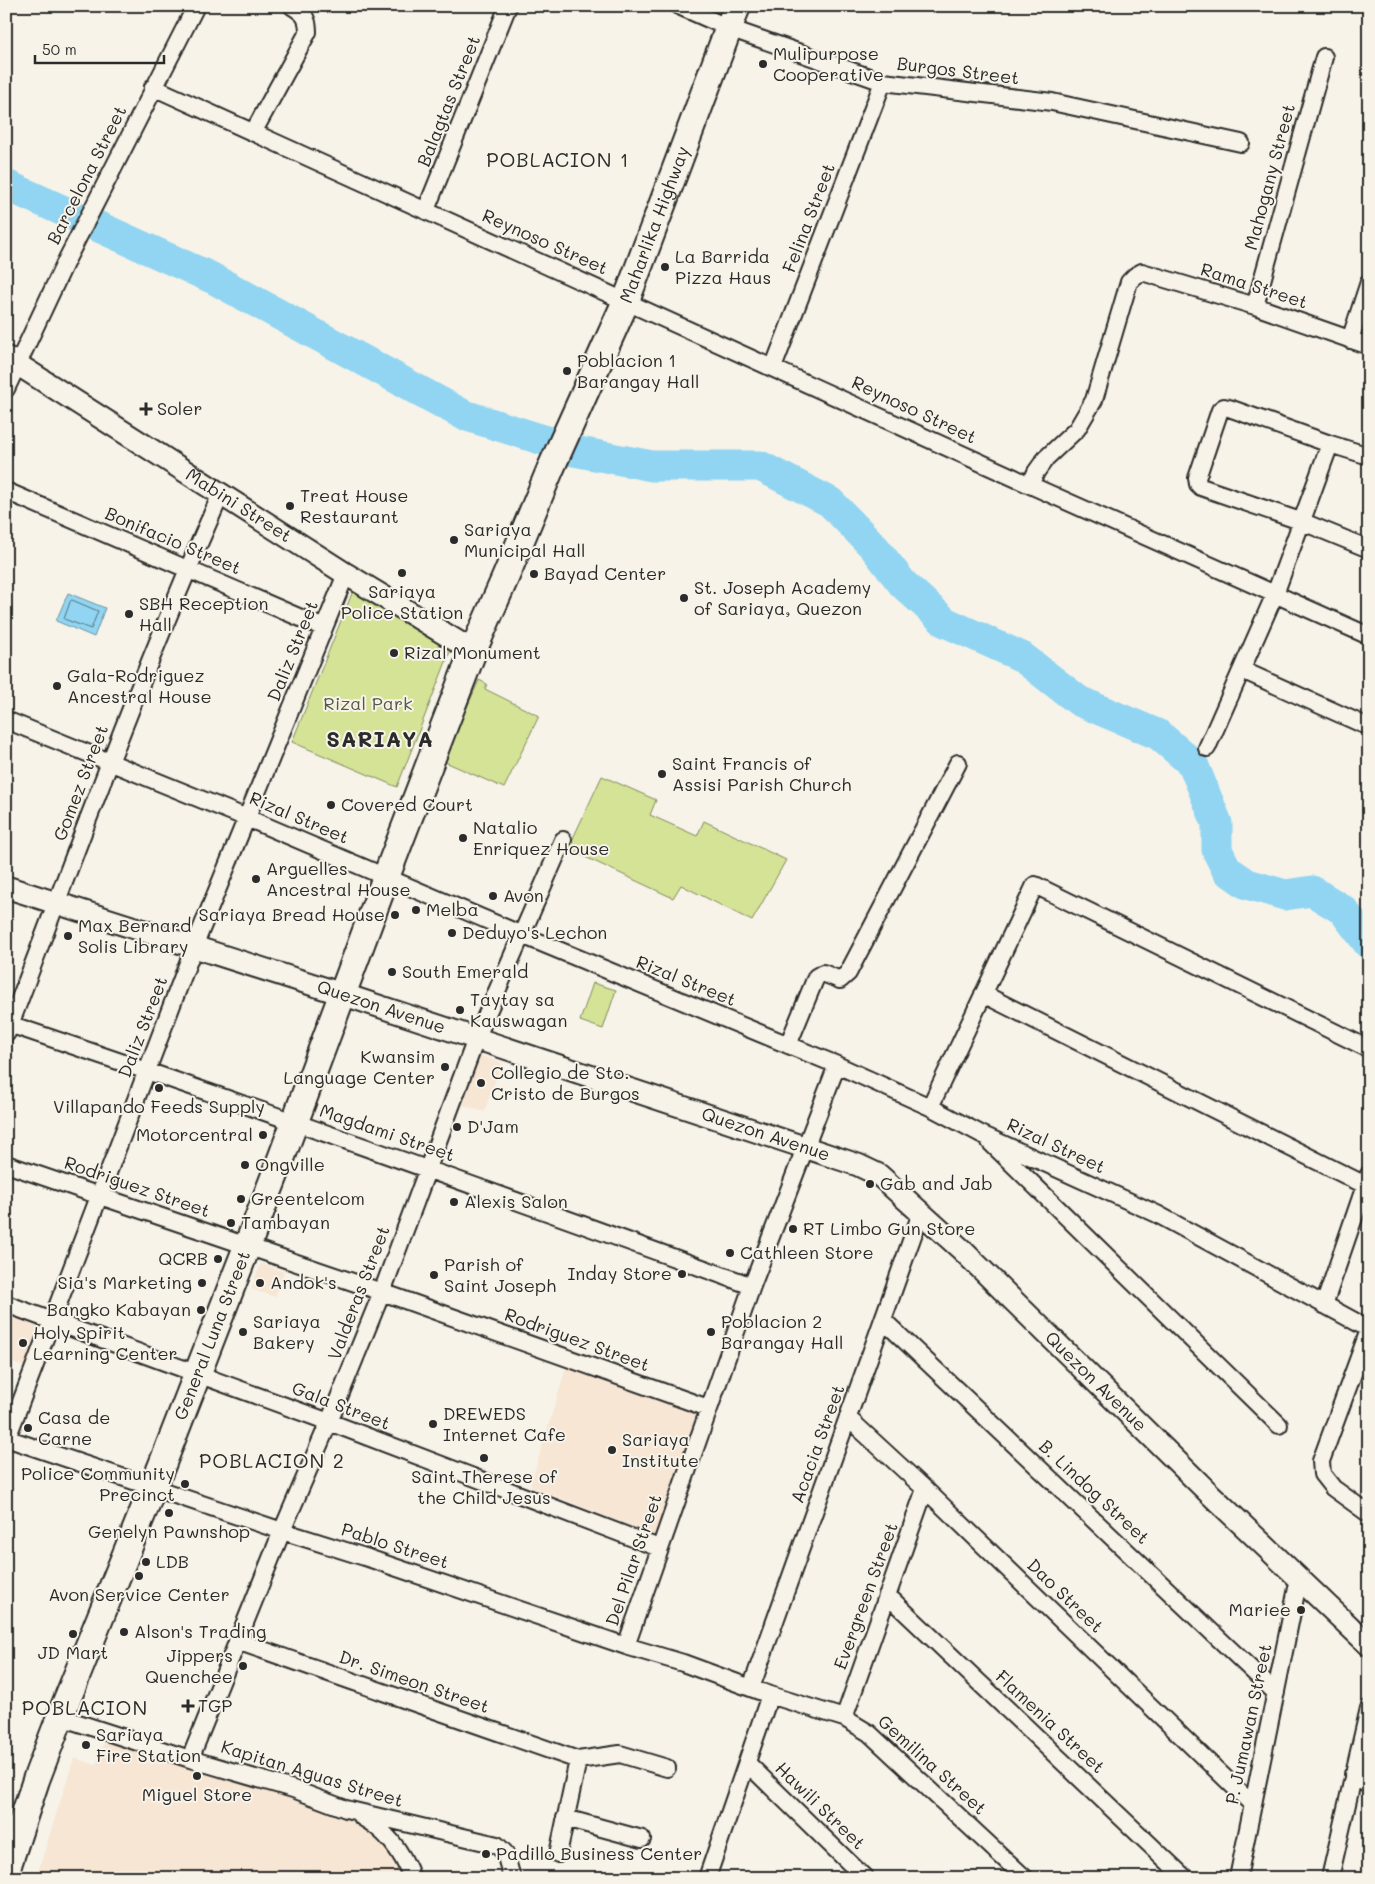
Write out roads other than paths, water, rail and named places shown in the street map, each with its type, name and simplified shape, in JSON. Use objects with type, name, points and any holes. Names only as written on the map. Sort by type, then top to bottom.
[{"type":"main road","name":"Maharlika Highway","points":[[564,438],[626,301],[733,17]]},
{"type":"main road","name":"General Luna Street","points":[[7,1866],[60,1717],[247,1246],[473,651],[564,438]]},
{"type":"street","name":"Barcelona Street","points":[[6,389],[12,360],[96,204],[196,6]]},
{"type":"street","points":[[254,132],[308,32],[308,21],[302,12],[292,6]]},
{"type":"street","name":"Balagtas Street","points":[[426,210],[508,6]]},
{"type":"street","name":"Burgos Street","points":[[678,6],[733,17],[883,82],[1052,102],[1241,143]]},
{"type":"street","name":"Mahogany Street","points":[[1255,306],[1324,58]]},
{"type":"street","name":"Felina Street","points":[[773,368],[883,82]]},
{"type":"street","name":"Reynoso Street","points":[[154,86],[1030,485],[1369,636]]},
{"type":"street","name":"Rama Street","points":[[1030,485],[1046,458],[1077,429],[1094,400],[1129,282],[1142,272],[1255,306],[1369,346]]},
{"type":"street","points":[[1350,340],[1369,282]]},
{"type":"street","name":"Mabini Street","points":[[12,360],[346,574],[473,651]]},
{"type":"street","points":[[1369,456],[1224,407],[1220,410],[1196,478],[1198,484],[1202,487],[1302,522],[1369,549]]},
{"type":"street","points":[[1207,748],[1275,594],[1330,444]]},
{"type":"street","name":"Bonifacio Street","points":[[6,491],[324,628]]},
{"type":"street","name":"Gomez Street","points":[[7,1027],[187,569],[221,494]]},
{"type":"street","name":"Daliz Street","points":[[7,1439],[194,947],[346,574]]},
{"type":"street","points":[[1242,670],[1362,724]]},
{"type":"street","name":"Rizal Street","points":[[6,720],[247,818],[522,935],[837,1065],[1157,1214],[1369,1330]]},
{"type":"street","points":[[788,1044],[816,977],[823,973],[840,980],[848,973],[958,763]]},
{"type":"street","name":"Valderas Street","points":[[190,1759],[282,1531],[330,1422],[382,1292],[476,1039],[563,840]]},
{"type":"street","points":[[930,1107],[1035,885],[1369,1049]]},
{"type":"street","name":"Quezon Avenue","points":[[6,887],[342,994],[858,1165],[879,1175],[962,1250],[1209,1493],[1369,1645]]},
{"type":"street","points":[[983,994],[1367,1179],[1329,1308]]},
{"type":"street","name":"Magdami Street","points":[[7,1027],[148,1070],[428,1168],[752,1286]]},
{"type":"street","name":"Del Pilar Street","points":[[626,1646],[752,1286],[837,1065]]},
{"type":"street","points":[[982,1134],[1279,1425]]},
{"type":"street","name":"Rodriguez Street","points":[[6,1164],[382,1292],[708,1408]]},
{"type":"street","name":"Acacia Street","points":[[751,1688],[922,1213]]},
{"type":"street","name":"Gala Street","points":[[6,1304],[330,1422],[660,1548]]},
{"type":"street","name":"B. Lindog Street","points":[[883,1320],[1276,1693]]},
{"type":"street","points":[[1369,1330],[1320,1461],[1322,1474],[1333,1488],[1369,1514]]},
{"type":"street","name":"Dao Street","points":[[848,1418],[926,1489],[1253,1804]]},
{"type":"street","name":"Pablo Street","points":[[7,1439],[368,1558],[626,1646],[684,1663],[770,1695]]},
{"type":"street","name":"Evergreen Street","points":[[844,1718],[926,1489]]},
{"type":"street","name":"P. Jumawan Street","points":[[1238,1878],[1299,1578]]},
{"type":"street","name":"Flamenia Street","points":[[887,1595],[1185,1878]]},
{"type":"street","name":"Dr. Simeon Street","points":[[237,1641],[578,1760],[620,1754],[667,1768]]},
{"type":"street","points":[[708,1878],[770,1695]]},
{"type":"street","name":"Gemilina Street","points":[[770,1695],[844,1718],[869,1733],[1025,1878]]},
{"type":"street","points":[[1330,1878],[1369,1708]]},
{"type":"street","name":"Kapitan Aguas Street","points":[[60,1717],[190,1759],[293,1789],[346,1809],[497,1845],[505,1852],[512,1878]]},
{"type":"street","points":[[558,1854],[578,1760]]},
{"type":"street","name":"Hawili Street","points":[[747,1763],[865,1878]]},
{"type":"street","points":[[1354,1774],[1369,1786]]},
{"type":"street","points":[[346,1809],[378,1826],[404,1857],[412,1878]]},
{"type":"street","points":[[566,1818],[642,1839]]},
{"type":"water","points":[[68,593],[105,608],[94,637],[56,621]]},
{"type":"waterway","points":[[6,185],[212,278],[464,415],[574,451],[652,466],[760,466],[830,502],[874,547],[903,584],[945,622],[1022,657],[1079,701],[1159,735],[1193,764],[1217,823],[1217,850],[1227,870],[1247,884],[1285,895],[1312,891],[1343,910],[1369,944]]},
{"type":"place","name":"Mulipurpose Cooperative","points":[[763,64]]},
{"type":"place","name":"La Barrida Pizza Haus","points":[[665,267]]},
{"type":"place","name":"Poblacion 1 Barangay Hall","points":[[567,371]]},
{"type":"place","name":"Soler","points":[[146,409]]},
{"type":"place","name":"Treat House Restaurant","points":[[290,506]]},
{"type":"place","name":"Sariaya Municipal Hall","points":[[454,540]]},
{"type":"place","name":"Sariaya Police Station","points":[[402,573]]},
{"type":"place","name":"Bayad Center","points":[[534,574]]},
{"type":"place","name":"St. Joseph Academy of Sariaya, Quezon","points":[[684,598]]},
{"type":"place","name":"SBH Reception Hall","points":[[129,614]]},
{"type":"place","name":"Rizal Monument","points":[[394,653]]},
{"type":"place","name":"Gala-Rodriguez Ancestral House","points":[[57,686]]},
{"type":"place","name":"Saint Francis of Assisi Parish Church","points":[[662,774]]},
{"type":"place","name":"Covered Court","points":[[331,805]]},
{"type":"place","name":"Natalio Enriquez House","points":[[463,838]]},
{"type":"place","name":"Arguelles Ancestral House","points":[[256,879]]},
{"type":"place","name":"Avon","points":[[493,896]]},
{"type":"place","name":"Melba","points":[[416,910]]},
{"type":"place","name":"Sariaya Bread House","points":[[395,915]]},
{"type":"place","name":"Deduyo's Lechon","points":[[452,933]]},
{"type":"place","name":"Max Bernard Solis Library","points":[[68,936]]},
{"type":"place","name":"South Emerald","points":[[392,972]]},
{"type":"place","name":"Taytay sa Kauswagan","points":[[460,1010]]},
{"type":"place","name":"Kwansim Language Center","points":[[445,1067]]},
{"type":"place","name":"Collegio de Sto. Cristo de Burgos","points":[[481,1083]]},
{"type":"place","name":"Villapando Feeds Supply","points":[[159,1088]]},
{"type":"place","name":"D'Jam","points":[[457,1127]]},
{"type":"place","name":"Motorcentral","points":[[263,1135]]},
{"type":"place","name":"Ongville","points":[[245,1165]]},
{"type":"place","name":"Gab and Jab","points":[[870,1184]]},
{"type":"place","name":"Greentelcom","points":[[241,1199]]},
{"type":"place","name":"Alexis Salon","points":[[454,1202]]},
{"type":"place","name":"Tambayan","points":[[231,1223]]},
{"type":"place","name":"RT Limbo Gun Store","points":[[793,1229]]},
{"type":"place","name":"Cathleen Store","points":[[730,1253]]},
{"type":"place","name":"QCRB","points":[[218,1259]]},
{"type":"place","name":"Inday Store","points":[[682,1274]]},
{"type":"place","name":"Parish of Saint Joseph","points":[[434,1275]]},
{"type":"place","name":"Sia's Marketing","points":[[202,1283]]},
{"type":"place","name":"Andok's","points":[[260,1283]]},
{"type":"place","name":"Bangko Kabayan","points":[[201,1310]]},
{"type":"place","name":"Sariaya Bakery","points":[[243,1332]]},
{"type":"place","name":"Poblacion 2 Barangay Hall","points":[[711,1332]]},
{"type":"place","name":"Holy Spirit Learning Center","points":[[23,1343]]},
{"type":"place","name":"DREWEDS Internet Cafe","points":[[433,1424]]},
{"type":"place","name":"Casa de Carne","points":[[28,1428]]},
{"type":"place","name":"Sariaya Institute","points":[[612,1450]]},
{"type":"place","name":"Saint Therese of the Child Jesus","points":[[484,1458]]},
{"type":"place","name":"Police Community Precinct","points":[[185,1484]]},
{"type":"place","name":"Genelyn Pawnshop","points":[[169,1513]]},
{"type":"place","name":"LDB","points":[[146,1562]]},
{"type":"place","name":"Avon Service Center","points":[[139,1576]]},
{"type":"place","name":"Mariee","points":[[1301,1610]]},
{"type":"place","name":"Alson's Trading","points":[[124,1632]]},
{"type":"place","name":"JD Mart","points":[[73,1634]]},
{"type":"place","name":"Jippers Quenchee","points":[[243,1666]]},
{"type":"place","name":"TGP","points":[[188,1706]]},
{"type":"place","name":"Sariaya Fire Station","points":[[86,1745]]},
{"type":"place","name":"Miguel Store","points":[[197,1776]]},
{"type":"place","name":"Padillo Business Center","points":[[486,1854]]},
{"type":"district","name":"POBLACION 1","points":[[558,160]]},
{"type":"district","name":"SARIAYA","points":[[380,739]]},
{"type":"district","name":"POBLACION 2","points":[[272,1461]]},
{"type":"district","name":"POBLACION","points":[[85,1708]]},
{"type":"park label","name":"Rizal Park","points":[[368,704]]}]
